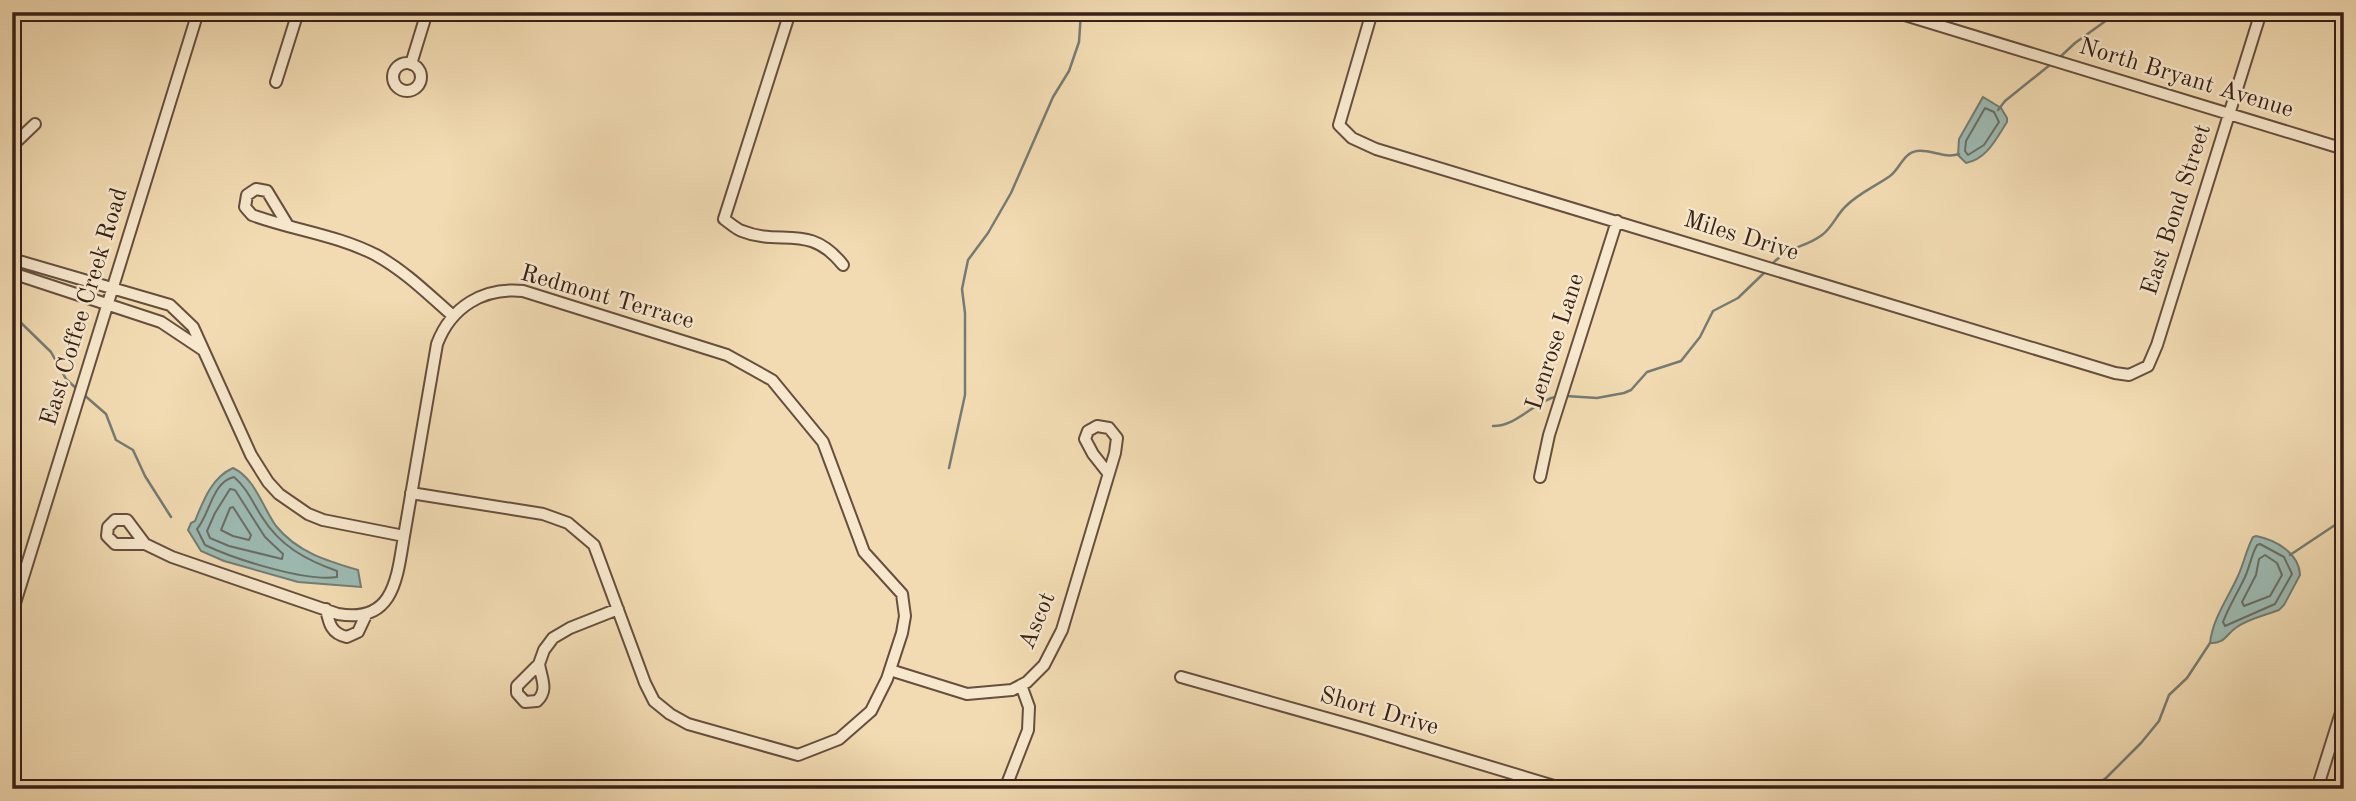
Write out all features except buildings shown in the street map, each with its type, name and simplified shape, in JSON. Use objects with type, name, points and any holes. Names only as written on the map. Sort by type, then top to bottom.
[{"type":"street","name":"East Coffee Creek Road","points":[[12,613],[198,12]]},
{"type":"street","points":[[276,82],[298,12]]},
{"type":"street","points":[[411,64],[427,12]]},
{"type":"street","points":[[790,12],[724,219],[741,231],[765,236],[796,236],[814,242],[835,255],[843,265]]},
{"type":"street","name":"Miles Drive","points":[[1372,12],[1339,125],[1352,138],[1376,149],[2115,373],[2137,373]]},
{"type":"street","name":"North Bryant Avenue","points":[[1895,12],[2344,149]]},
{"type":"street","name":"East Bond Street","points":[[2137,373],[2148,366],[2157,345],[2261,12]]},
{"type":"street","points":[[12,146],[35,124]]},
{"type":"street","name":"Lenrose Lane","points":[[1540,477],[1549,435],[1617,221]]},
{"type":"street","points":[[287,224],[376,255],[418,285],[453,316]]},
{"type":"street","points":[[12,259],[170,305],[193,327],[251,455],[279,494],[308,514],[323,520],[404,536]]},
{"type":"street","points":[[12,273],[162,322],[205,351]]},
{"type":"street","name":"Redmont Terrace","points":[[326,609],[331,629],[347,637],[358,632],[366,615],[381,605],[391,592],[397,576],[436,344],[453,316],[467,303],[485,294],[502,290],[523,291],[727,355],[772,380],[823,442],[864,552],[902,594],[905,616],[890,670],[871,711],[839,739],[798,755],[688,724],[670,715],[654,701],[594,545],[568,523],[543,514],[411,494]]},
{"type":"street","name":"Ascot","points":[[890,670],[967,694],[1012,690],[1027,682],[1044,665],[1062,630],[1108,473]]},
{"type":"street","points":[[145,544],[222,575],[326,609],[347,615],[366,615]]},
{"type":"street","points":[[539,664],[552,638],[618,609]]},
{"type":"street","name":"Short Drive","points":[[1181,677],[1564,789]]},
{"type":"street","points":[[1005,789],[1028,730],[1029,707],[1021,685]]},
{"type":"street","points":[[2317,789],[2344,703]]},
{"type":"water","points":[[1983,97],[2001,108],[2007,122],[1985,153],[1966,163],[1958,155],[1959,139]]},
{"type":"water","points":[[233,468],[253,486],[271,519],[284,535],[313,554],[358,570],[361,587],[298,582],[224,561],[201,551],[188,530],[214,483]]},
{"type":"water","points":[[2253,537],[2271,541],[2291,554],[2299,567],[2300,575],[2279,610],[2246,622],[2222,640],[2210,643],[2217,617]]},
{"type":"waterway","points":[[949,468],[965,395],[965,313],[962,289],[968,260],[988,233],[1011,193],[1053,97],[1069,71],[1079,42],[1081,12]]},
{"type":"waterway","points":[[2059,58],[2118,12]]},
{"type":"waterway","points":[[1998,110],[2005,101],[2051,64]]},
{"type":"waterway","points":[[1772,264],[1786,253],[1822,235],[1846,206],[1890,176],[1912,152],[1959,154]]},
{"type":"waterway","points":[[1566,396],[1597,398],[1624,393],[1631,390],[1647,372],[1681,361],[1700,337],[1713,311],[1738,298],[1765,272]]},
{"type":"waterway","points":[[12,314],[51,352],[66,379],[78,390]]},
{"type":"waterway","points":[[83,394],[106,414],[116,440],[133,450],[145,476],[171,517]]},
{"type":"waterway","points":[[1493,426],[1519,418],[1542,402],[1559,396]]},
{"type":"waterway","points":[[2290,555],[2344,519]]},
{"type":"waterway","points":[[2090,789],[2106,778],[2141,743],[2159,721],[2169,695],[2187,678],[2210,643]]}]
